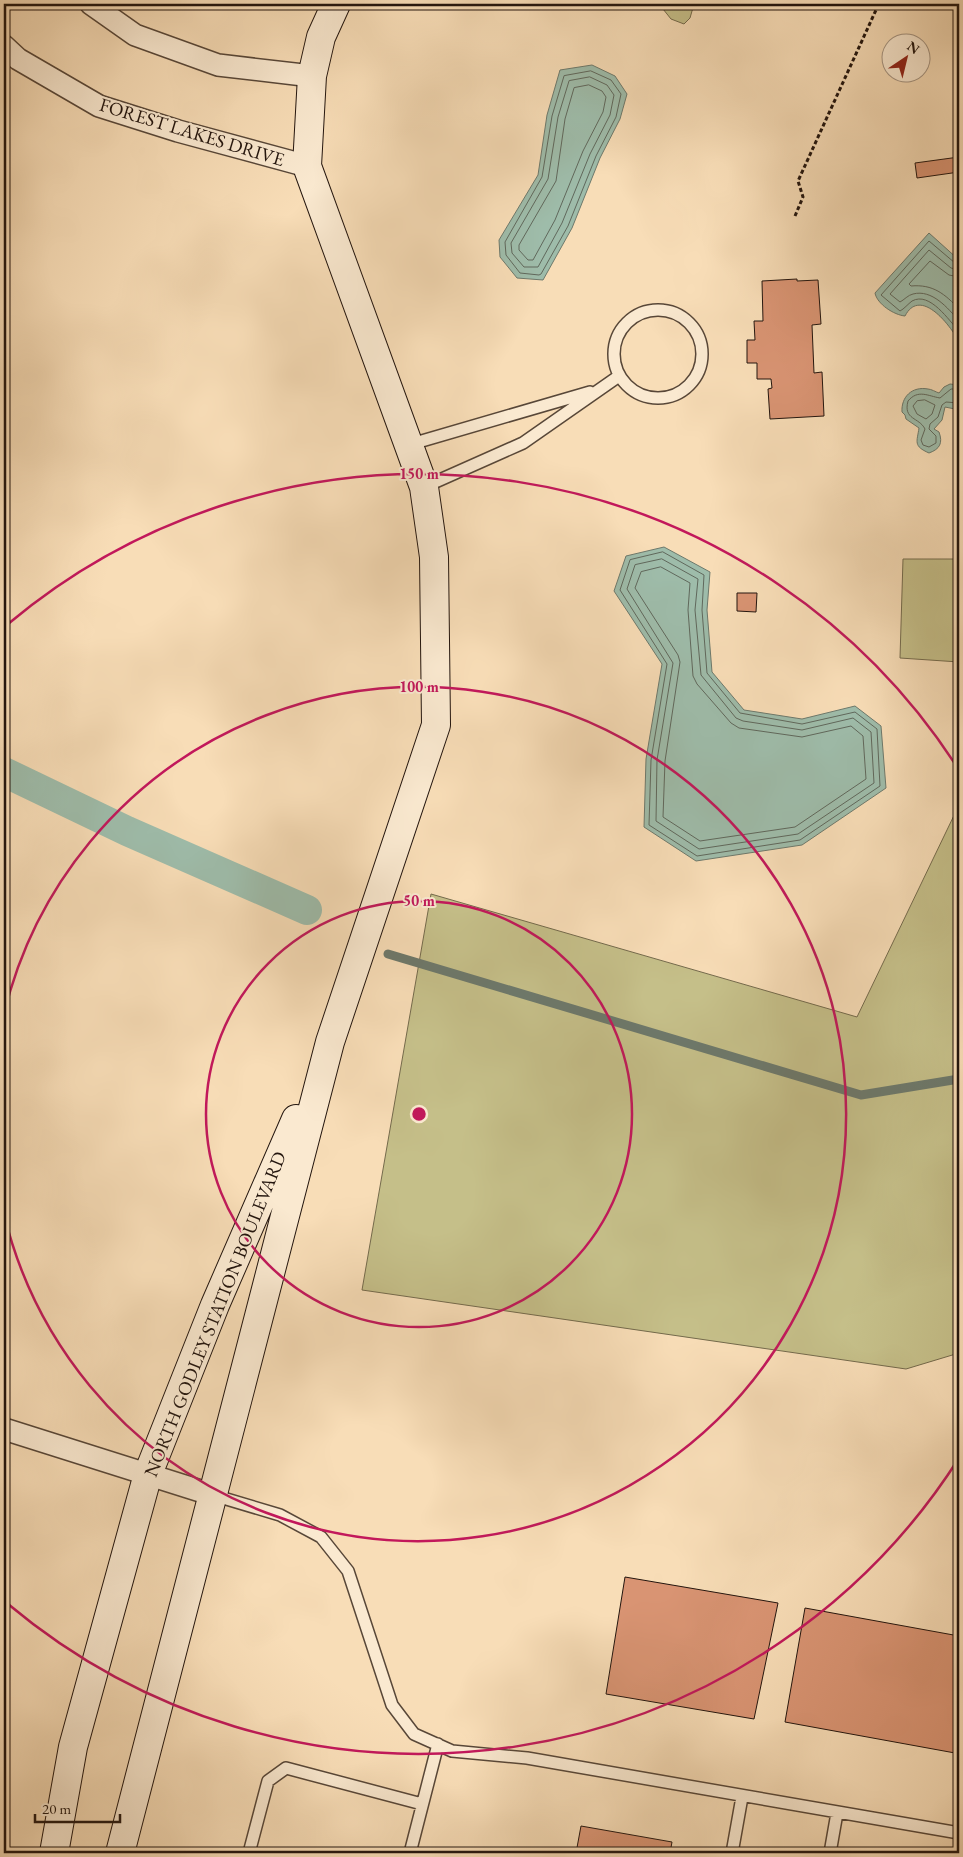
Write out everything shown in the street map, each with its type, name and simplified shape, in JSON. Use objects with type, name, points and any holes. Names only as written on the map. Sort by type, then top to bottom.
[{"type":"street","points":[[91,4],[135,35],[218,65],[312,76]]},
{"type":"street","name":"NORTH GODLEY STATION BOULEVARD","points":[[120,1853],[330,1042],[436,725],[434,557],[424,487],[307,166],[312,76],[321,37],[336,4]]},
{"type":"street","name":"FOREST LAKES DRIVE","points":[[4,46],[18,59],[98,106],[178,131],[307,166]]},
{"type":"street","name":"NORTH GODLEY STATION BOULEVARD","points":[[54,1853],[73,1748],[148,1474],[215,1305],[330,1042]]},
{"type":"street","points":[[4,1429],[213,1495]]},
{"type":"lane","points":[[651,309],[672,311],[691,322],[702,342],[703,363],[693,383],[676,396],[654,399],[634,392],[619,376],[613,355],[617,334],[631,318],[651,309]]},
{"type":"lane","points":[[424,487],[523,443],[619,376]]},
{"type":"lane","points":[[408,445],[599,390]]},
{"type":"lane","points":[[213,1495],[280,1515],[321,1537],[348,1571],[392,1705],[414,1734],[452,1750],[526,1758],[959,1833]]},
{"type":"lane","points":[[410,1853],[438,1744]]},
{"type":"lane","points":[[249,1853],[268,1781],[286,1768],[422,1804]]},
{"type":"lane","points":[[732,1853],[742,1796]]},
{"type":"lane","points":[[830,1853],[837,1813]]},
{"type":"path","points":[[795,216],[803,197],[798,181],[876,10],[876,4]]},
{"type":"shaded area","points":[[659,4],[694,4],[690,18],[684,24],[671,19]]},
{"type":"shaded area","points":[[903,559],[959,559],[959,662],[900,658]]},
{"type":"shaded area","points":[[959,805],[959,1353],[906,1369],[362,1290],[431,894],[857,1017]]},
{"type":"water","points":[[592,65],[615,76],[627,94],[620,119],[600,158],[572,228],[543,280],[517,278],[500,257],[499,240],[538,175],[547,115],[560,70]]},
{"type":"water","points":[[929,233],[959,260],[959,336],[955,335],[945,321],[932,309],[917,305],[911,308],[905,316],[891,311],[882,305],[876,297],[875,293]]},
{"type":"water","points":[[950,384],[959,385],[959,407],[955,409],[945,407],[942,420],[934,429],[939,432],[940,445],[936,450],[929,453],[918,446],[919,428],[906,419],[902,412],[903,402],[912,391],[917,389],[929,389],[939,393]]},
{"type":"water","points":[[664,547],[710,572],[707,610],[712,672],[744,710],[802,719],[855,706],[881,726],[886,788],[802,845],[696,861],[644,827],[646,759],[662,664],[614,591],[626,556]]},
{"type":"building","points":[[959,157],[959,172],[917,178],[915,163]]},
{"type":"building","points":[[797,279],[797,281],[818,280],[821,324],[812,325],[814,373],[822,372],[824,416],[770,419],[768,389],[772,388],[771,379],[757,379],[757,363],[747,363],[747,340],[755,340],[754,321],[763,321],[762,281]]},
{"type":"building","points":[[737,593],[757,593],[756,612],[737,611]]},
{"type":"building","points":[[625,1577],[778,1603],[754,1719],[606,1694]]},
{"type":"building","points":[[805,1608],[959,1636],[959,1727],[955,1753],[785,1722]]},
{"type":"building","points":[[581,1826],[672,1842],[670,1853],[576,1853]]},
{"type":"waterway","points":[[4,772],[127,831],[307,910]]},
{"type":"waterway","points":[[388,954],[861,1095],[959,1079]]}]
